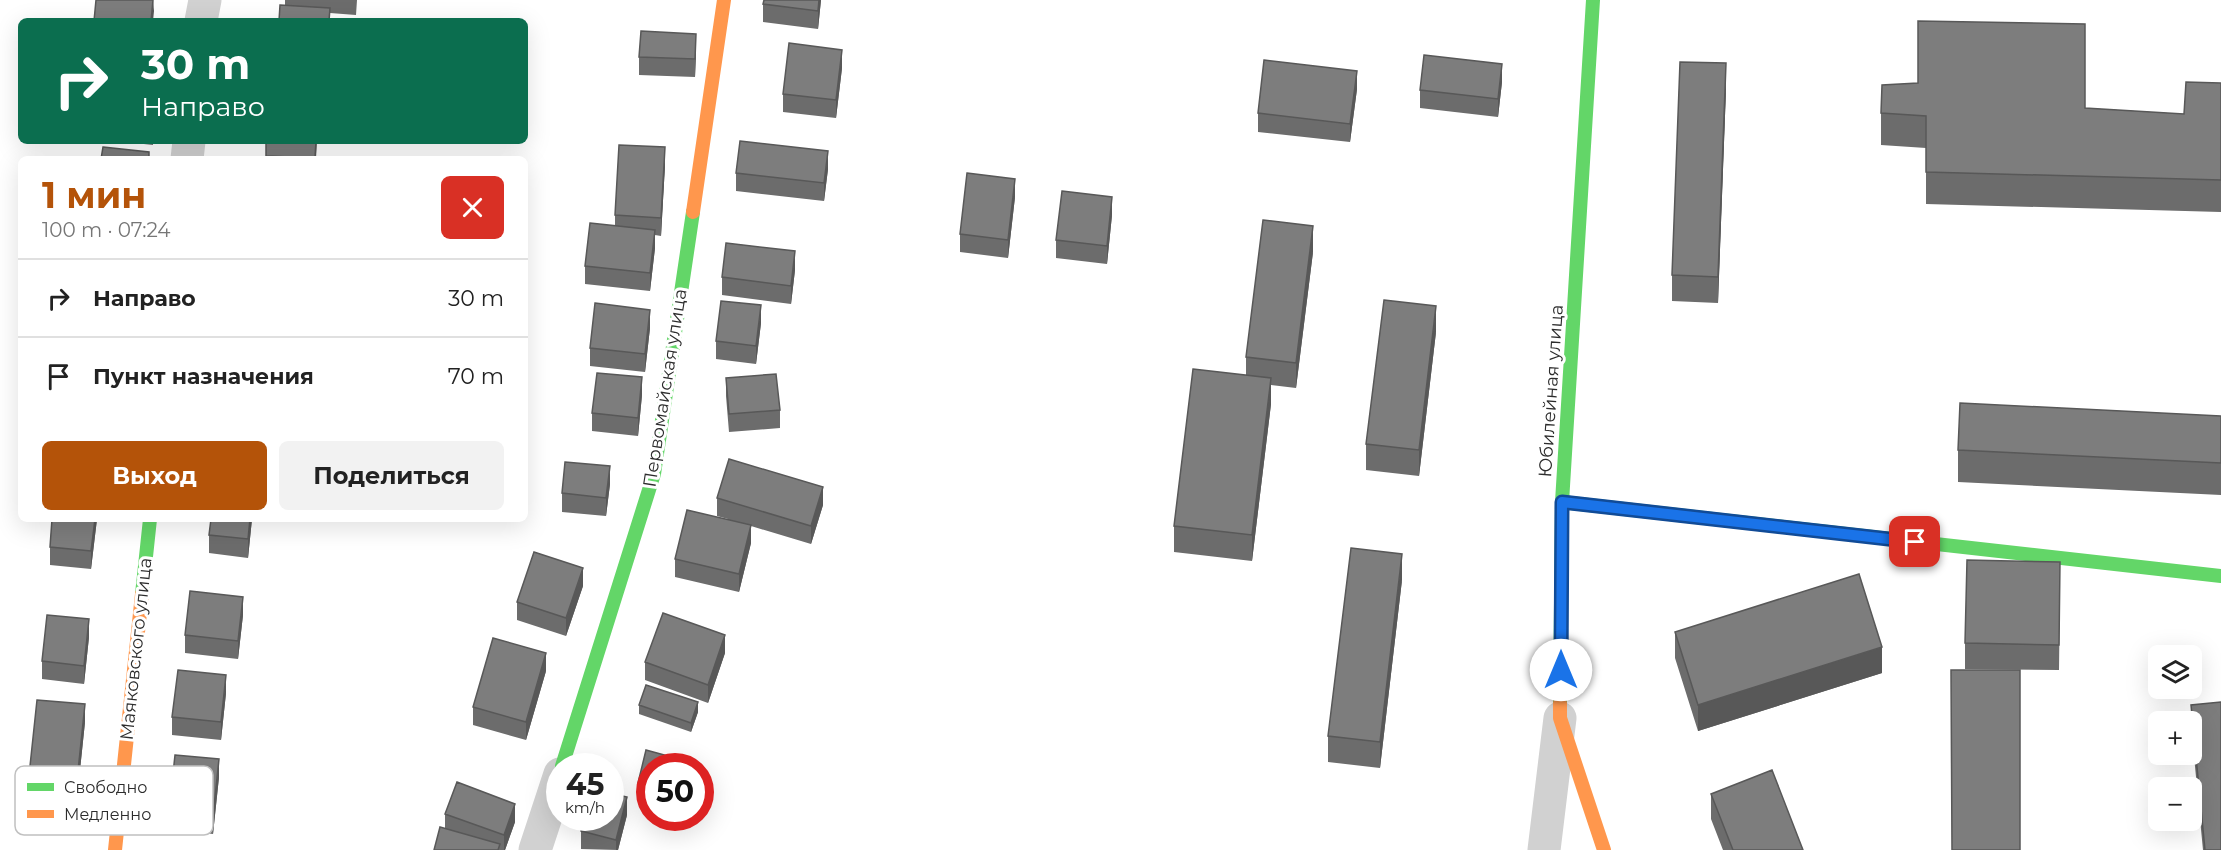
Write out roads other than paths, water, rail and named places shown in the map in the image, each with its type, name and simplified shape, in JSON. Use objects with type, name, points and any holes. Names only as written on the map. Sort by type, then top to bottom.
[{"type":"street","points":[[202,18],[205,0]]},
{"type":"street","name":"Первомайская улица","points":[[566,753],[654,474],[723,0]]},
{"type":"street","name":"Юбилейная улица","points":[[1593,0],[1562,502],[1560,718],[1604,850]]},
{"type":"street","points":[[1562,502],[2221,576]]},
{"type":"street","name":"Маяковского улица","points":[[124,766],[150,522]]},
{"type":"street","points":[[1545,850],[1560,718]]},
{"type":"street","points":[[535,850],[546,817]]},
{"type":"street","name":"Маяковского улица","points":[[115,850],[117,835]]}]
